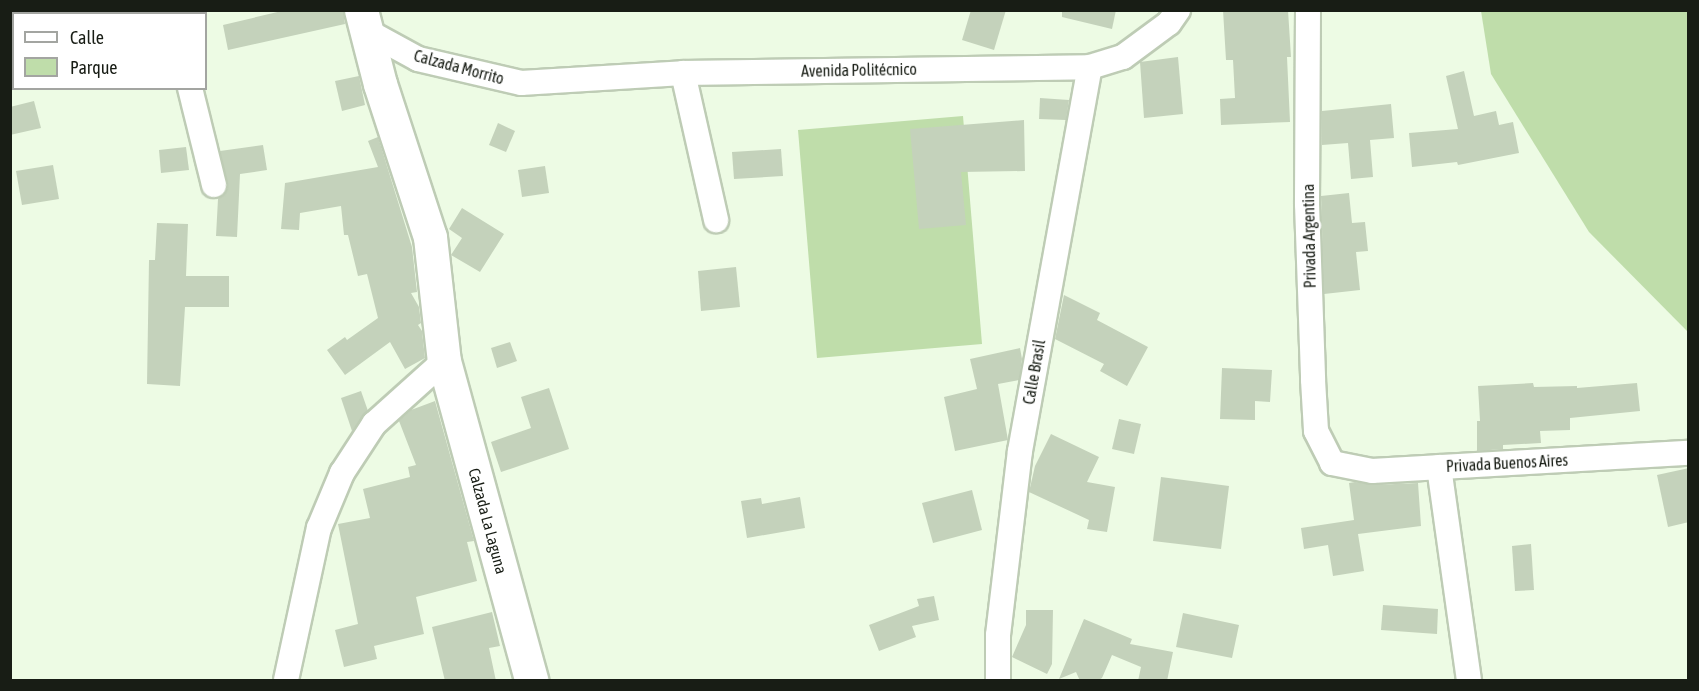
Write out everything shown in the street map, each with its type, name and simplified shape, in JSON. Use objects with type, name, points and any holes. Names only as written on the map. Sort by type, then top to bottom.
[{"type":"street","name":"Avenida Politécnico","points":[[521,83],[683,73],[1090,67],[1124,57],[1169,22],[1178,10]]},
{"type":"street","name":"Privada Argentina","points":[[1308,10],[1307,204],[1313,380],[1316,431],[1329,458]]},
{"type":"street","name":"Calzada Morrito","points":[[363,20],[418,59],[521,83]]},
{"type":"street","name":"Calzada La Laguna","points":[[363,20],[430,237],[444,361],[531,681]]},
{"type":"street","name":"Calle Brasil","points":[[998,681],[998,635],[1020,451],[1090,67]]},
{"type":"street","points":[[683,73],[716,220]]},
{"type":"street","points":[[190,90],[214,185]]},
{"type":"street","points":[[286,681],[319,528],[342,473],[374,424],[444,361]]},
{"type":"street","name":"Privada Buenos Aires","points":[[1329,458],[1332,463],[1372,471],[1689,453]]},
{"type":"street","points":[[1439,467],[1468,681]]},
{"type":"green space","points":[[1481,11],[1688,11],[1688,332],[1589,232],[1491,74]]},
{"type":"green space","points":[[963,116],[982,344],[817,358],[798,130]]},
{"type":"building","points":[[286,10],[343,10],[345,24],[228,50],[223,25]]},
{"type":"building","points":[[971,10],[1006,10],[994,50],[962,40]]},
{"type":"building","points":[[1062,10],[1116,10],[1112,29],[1062,17]]},
{"type":"building","points":[[1223,10],[1288,10],[1291,57],[1287,57],[1290,122],[1221,125],[1220,99],[1235,98],[1233,60],[1226,60]]},
{"type":"building","points":[[1178,57],[1183,114],[1144,118],[1140,62]]},
{"type":"building","points":[[1464,71],[1474,116],[1496,111],[1499,125],[1513,122],[1519,153],[1458,165],[1457,162],[1412,167],[1409,133],[1458,129],[1446,76]]},
{"type":"building","points":[[359,76],[365,105],[342,111],[335,81]]},
{"type":"building","points":[[1040,98],[1069,100],[1066,120],[1039,119]]},
{"type":"building","points":[[34,101],[41,128],[10,135],[10,107]]},
{"type":"building","points":[[1391,104],[1394,138],[1370,140],[1373,177],[1351,179],[1348,143],[1322,145],[1322,111]]},
{"type":"building","points":[[1024,120],[1025,171],[961,172],[966,225],[919,229],[910,129]]},
{"type":"building","points":[[498,123],[515,131],[506,152],[489,145]]},
{"type":"building","points":[[378,137],[412,247],[417,292],[411,293],[419,307],[421,323],[418,325],[422,331],[425,358],[405,369],[390,342],[345,375],[327,350],[345,337],[347,340],[378,318],[367,274],[358,276],[348,235],[344,235],[341,206],[300,213],[299,230],[281,229],[285,183],[378,167],[368,141]]},
{"type":"building","points":[[263,145],[267,170],[240,174],[237,237],[216,236],[218,199],[228,188],[220,151]]},
{"type":"building","points":[[186,147],[189,170],[161,173],[159,150]]},
{"type":"building","points":[[781,149],[783,176],[734,179],[732,152]]},
{"type":"building","points":[[53,165],[59,199],[22,205],[16,171]]},
{"type":"building","points":[[545,166],[549,193],[522,197],[518,170]]},
{"type":"building","points":[[1349,193],[1352,223],[1365,222],[1368,251],[1356,252],[1360,290],[1324,294],[1321,196]]},
{"type":"building","points":[[462,208],[504,234],[480,272],[451,255],[462,238],[449,229]]},
{"type":"building","points":[[157,223],[188,224],[186,276],[229,276],[229,307],[185,307],[180,386],[147,384],[149,260],[155,260]]},
{"type":"building","points":[[736,267],[740,307],[701,311],[698,271]]},
{"type":"building","points":[[1064,295],[1100,313],[1097,320],[1148,347],[1127,386],[1100,371],[1104,364],[1055,339]]},
{"type":"building","points":[[510,342],[517,361],[497,368],[491,348]]},
{"type":"building","points":[[1020,348],[1022,359],[1019,380],[998,384],[1008,440],[955,451],[944,397],[977,389],[970,359]]},
{"type":"building","points":[[1222,368],[1272,370],[1270,402],[1255,401],[1255,420],[1220,419]]},
{"type":"building","points":[[1533,383],[1534,387],[1577,386],[1577,388],[1637,383],[1640,411],[1570,418],[1570,430],[1540,431],[1541,443],[1503,445],[1503,449],[1477,451],[1477,421],[1480,421],[1478,386]]},
{"type":"building","points":[[549,388],[569,449],[501,472],[491,442],[531,428],[521,397]]},
{"type":"building","points":[[361,391],[368,411],[352,431],[341,398]]},
{"type":"building","points":[[435,401],[474,541],[467,542],[477,581],[416,597],[424,634],[374,646],[377,659],[344,667],[335,630],[358,624],[338,524],[370,518],[363,489],[410,477],[408,467],[416,465],[399,421],[411,410]]},
{"type":"building","points":[[1119,419],[1141,424],[1134,454],[1112,449]]},
{"type":"building","points":[[1051,434],[1099,457],[1087,482],[1115,487],[1107,532],[1087,529],[1089,520],[1029,492],[1035,466]]},
{"type":"building","points":[[1689,468],[1689,522],[1668,527],[1657,475]]},
{"type":"building","points":[[1161,477],[1229,486],[1221,549],[1153,541]]},
{"type":"building","points":[[1349,483],[1373,485],[1418,483],[1421,526],[1358,534],[1364,571],[1333,576],[1328,545],[1304,549],[1301,528],[1354,520]]},
{"type":"building","points":[[972,490],[982,530],[933,543],[922,503]]},
{"type":"building","points":[[800,497],[805,528],[747,538],[741,501],[761,498],[762,504]]},
{"type":"building","points":[[1531,544],[1534,590],[1515,591],[1512,546]]},
{"type":"building","points":[[934,596],[939,620],[912,626],[916,637],[879,651],[869,625],[919,606],[917,599]]},
{"type":"building","points":[[1383,605],[1438,609],[1437,634],[1381,630]]},
{"type":"building","points":[[1026,610],[1053,610],[1052,664],[1047,674],[1012,657],[1026,625]]},
{"type":"building","points":[[492,612],[500,646],[489,648],[496,681],[445,681],[432,627]]},
{"type":"building","points":[[1183,613],[1239,625],[1232,658],[1176,647]]},
{"type":"building","points":[[1084,619],[1132,639],[1130,644],[1173,652],[1167,681],[1138,681],[1141,667],[1112,655],[1102,678],[1097,681],[1080,681],[1076,672],[1059,679]]}]
